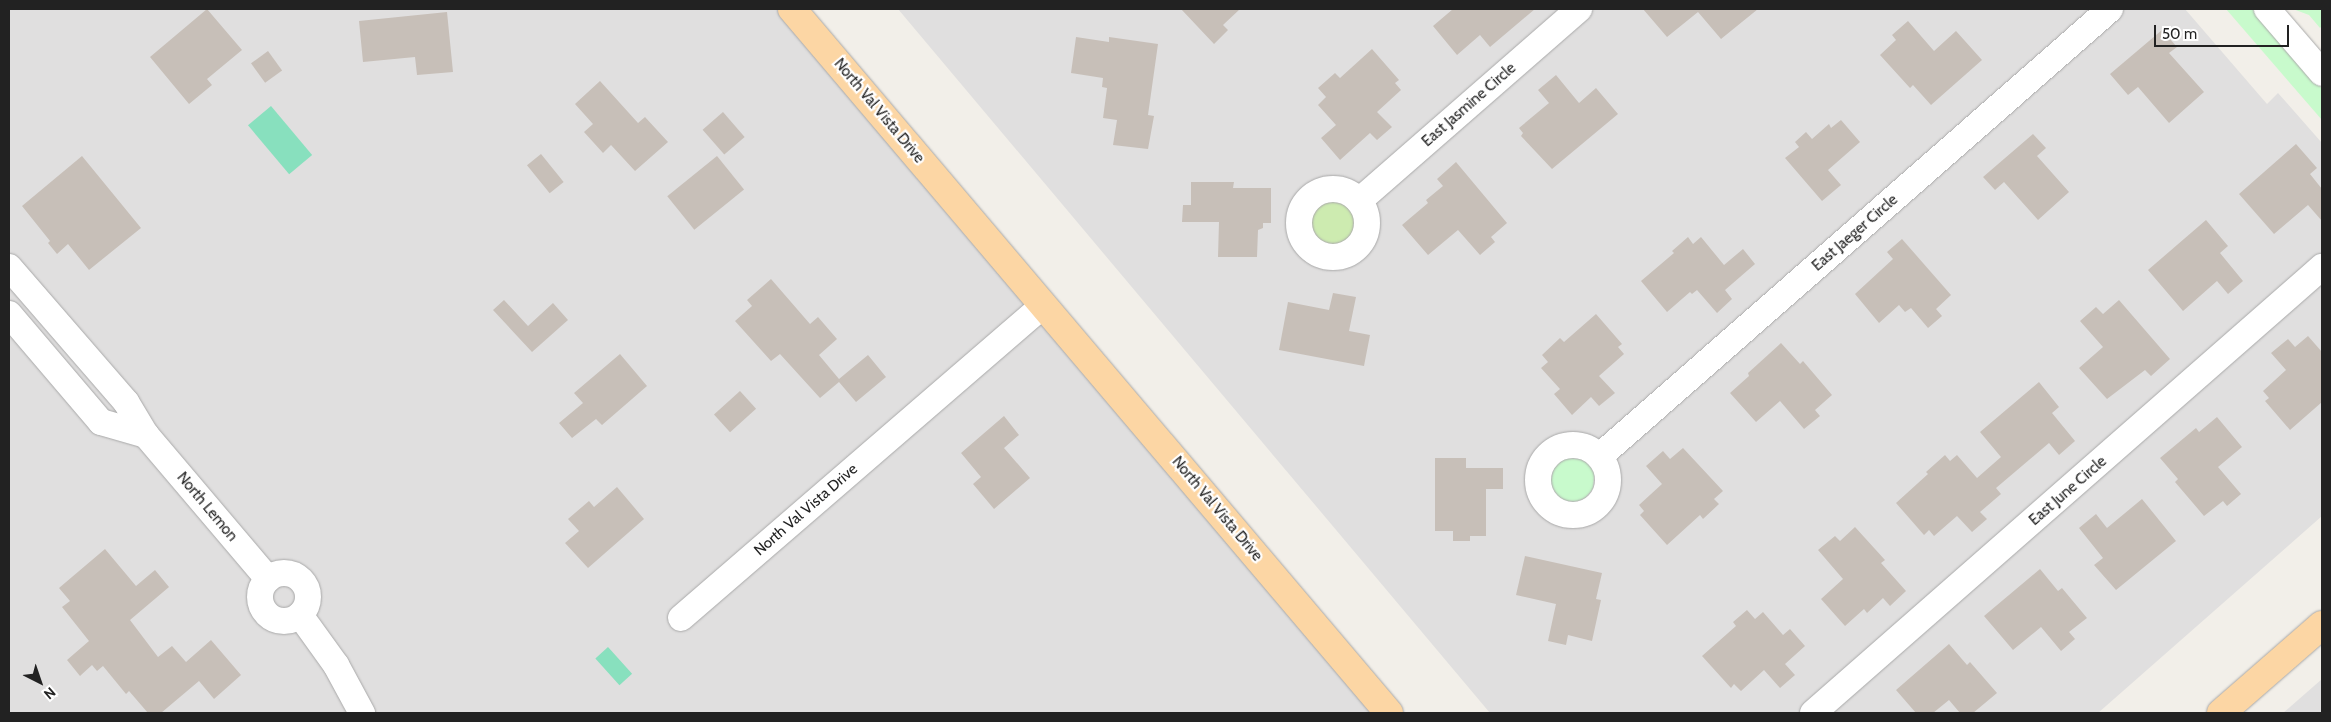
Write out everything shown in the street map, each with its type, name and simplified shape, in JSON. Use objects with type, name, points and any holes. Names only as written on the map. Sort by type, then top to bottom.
[{"type":"main road","name":"North Val Vista Drive","points":[[792,9],[1389,713]]},
{"type":"main road","points":[[2221,713],[2322,625]]},
{"type":"street","name":"East Jasmine Circle","points":[[1358,201],[1579,9]]},
{"type":"street","name":"East Jaeger Circle","points":[[1600,456],[2110,9]]},
{"type":"street","points":[[2267,9],[2322,73]]},
{"type":"street","name":"North Lemon","points":[[9,267],[126,402],[146,435],[268,579],[260,594],[260,603],[265,612],[273,619],[283,621],[300,615],[336,665],[362,713]]},
{"type":"street","name":"East June Circle","points":[[1812,713],[2322,267]]},
{"type":"street","name":"North Val Vista Drive","points":[[681,618],[1044,305]]},
{"type":"street","points":[[9,314],[102,422],[146,435]]},
{"type":"street","points":[[35,346],[59,326]]},
{"type":"shaded area","points":[[9,9],[793,9],[1391,713],[9,713]]},
{"type":"shaded area","points":[[898,9],[2185,9],[2267,104],[2278,93],[2322,143],[2322,516],[2098,713],[1490,713]]},
{"type":"shaded area","points":[[2322,679],[2322,713],[2283,713]]},
{"type":"green space","points":[[2226,9],[2254,9],[2322,89],[2322,120]]},
{"type":"green space","points":[[2293,9],[2322,9],[2322,26],[2320,28],[2309,15]]},
{"type":"green space","points":[[271,106],[312,155],[289,174],[248,125]]},
{"type":"green space","points":[[1330,200],[1355,205],[1353,232],[1346,241],[1333,245],[1319,240],[1311,227],[1314,210]]},
{"type":"green space","points":[[1563,459],[1591,460],[1595,465],[1593,489],[1585,498],[1577,502],[1565,501],[1558,497],[1550,484],[1554,467]]},
{"type":"green space","points":[[608,647],[632,674],[619,685],[595,658]]},
{"type":"building","points":[[207,9],[242,50],[207,79],[212,85],[189,104],[150,57]]},
{"type":"building","points":[[1181,9],[1240,9],[1223,25],[1228,30],[1214,44]]},
{"type":"building","points":[[1453,9],[1535,9],[1490,47],[1480,35],[1457,55],[1433,26]]},
{"type":"building","points":[[1643,9],[1758,9],[1721,39],[1698,12],[1667,37]]},
{"type":"building","points":[[447,12],[453,72],[417,75],[415,57],[363,62],[359,21]]},
{"type":"building","points":[[1908,21],[1934,51],[1956,31],[1982,60],[1931,105],[1913,85],[1910,88],[1880,55],[1896,40],[1892,35]]},
{"type":"building","points":[[2162,30],[2177,47],[2169,53],[2204,92],[2169,123],[2138,87],[2128,95],[2110,74]]},
{"type":"building","points":[[1076,37],[1109,42],[1109,37],[1158,44],[1148,115],[1154,116],[1148,149],[1113,145],[1117,120],[1103,118],[1107,88],[1102,87],[1103,78],[1071,73]]},
{"type":"building","points":[[1372,49],[1399,80],[1395,83],[1401,90],[1377,112],[1392,127],[1377,140],[1370,133],[1340,160],[1321,138],[1336,125],[1318,105],[1326,97],[1318,88],[1335,73],[1340,78]]},
{"type":"building","points":[[268,51],[282,70],[265,83],[251,63]]},
{"type":"building","points":[[1556,75],[1579,103],[1596,88],[1618,114],[1552,169],[1521,136],[1523,133],[1519,128],[1549,103],[1538,90]]},
{"type":"building","points":[[600,81],[638,123],[645,117],[668,142],[635,171],[611,145],[603,153],[584,132],[593,124],[575,104]]},
{"type":"building","points":[[723,112],[745,137],[724,155],[703,130]]},
{"type":"building","points":[[1841,120],[1860,142],[1828,170],[1841,185],[1822,201],[1785,158],[1799,147],[1795,142],[1806,132],[1812,139],[1829,124],[1831,128]]},
{"type":"building","points":[[2033,134],[2046,148],[2037,156],[2069,192],[2038,220],[2004,182],[1995,190],[1983,177]]},
{"type":"building","points":[[2296,144],[2317,168],[2310,174],[2322,189],[2322,221],[2308,205],[2274,234],[2239,194]]},
{"type":"building","points":[[541,154],[564,182],[550,193],[527,165]]},
{"type":"building","points":[[82,156],[141,228],[89,270],[68,244],[57,254],[48,243],[50,241],[22,206]]},
{"type":"building","points":[[717,156],[744,189],[694,230],[667,196]]},
{"type":"building","points":[[1456,162],[1507,223],[1491,237],[1495,242],[1480,255],[1458,230],[1428,255],[1402,225],[1428,203],[1426,200],[1443,186],[1437,179]]},
{"type":"building","points":[[1191,182],[1234,182],[1233,188],[1271,188],[1271,223],[1263,223],[1263,228],[1258,230],[1257,257],[1218,257],[1219,222],[1182,222],[1183,205],[1191,205]]},
{"type":"building","points":[[2206,220],[2228,246],[2220,253],[2243,281],[2228,294],[2217,281],[2183,311],[2148,270]]},
{"type":"building","points":[[1688,237],[1693,244],[1701,237],[1724,265],[1743,249],[1755,264],[1725,290],[1732,299],[1717,313],[1697,290],[1692,294],[1690,292],[1667,312],[1641,281],[1674,253],[1672,251]]},
{"type":"building","points":[[1902,239],[1951,295],[1936,309],[1942,316],[1928,328],[1911,308],[1905,312],[1899,305],[1879,323],[1855,294],[1893,259],[1887,252]]},
{"type":"building","points":[[771,279],[810,324],[818,317],[837,339],[819,355],[839,379],[868,355],[886,377],[856,402],[839,382],[820,398],[780,354],[771,361],[735,321],[752,306],[747,300]]},
{"type":"building","points":[[1333,293],[1356,297],[1349,331],[1370,335],[1364,366],[1279,350],[1288,302],[1329,310]]},
{"type":"building","points":[[504,300],[528,326],[553,303],[568,320],[532,352],[493,310]]},
{"type":"building","points":[[2119,300],[2170,359],[2151,376],[2145,370],[2107,399],[2079,368],[2103,347],[2080,321],[2096,307],[2103,314]]},
{"type":"building","points":[[1596,314],[1622,344],[1618,347],[1624,354],[1599,376],[1615,393],[1599,406],[1591,397],[1572,415],[1554,394],[1560,389],[1541,368],[1548,362],[1542,355],[1560,338],[1564,342]]},
{"type":"building","points":[[2308,336],[2322,352],[2322,402],[2290,430],[2265,401],[2269,398],[2263,391],[2286,370],[2271,353],[2288,339],[2295,347]]},
{"type":"building","points":[[1781,343],[1800,364],[1803,361],[1832,395],[1815,410],[1820,416],[1804,429],[1780,401],[1756,422],[1730,393],[1749,376],[1748,373]]},
{"type":"building","points":[[620,354],[647,386],[602,425],[596,419],[572,438],[559,423],[583,403],[574,393]]},
{"type":"building","points":[[2039,382],[2059,407],[2052,413],[2075,441],[2059,455],[2049,443],[1996,488],[2001,494],[1980,512],[1987,519],[1972,532],[1957,516],[1934,536],[1929,530],[1924,535],[1896,503],[1928,474],[1926,472],[1945,455],[1950,461],[1957,455],[1977,478],[2001,457],[1980,432]]},
{"type":"building","points":[[740,391],[756,409],[730,432],[714,414]]},
{"type":"building","points":[[1004,416],[1019,435],[1004,448],[1030,478],[994,509],[973,484],[981,477],[961,453]]},
{"type":"building","points":[[2217,417],[2242,447],[2218,467],[2241,494],[2227,506],[2223,501],[2204,516],[2175,482],[2178,479],[2160,458],[2196,428],[2199,432]]},
{"type":"building","points":[[1683,448],[1723,491],[1714,499],[1719,504],[1703,519],[1700,515],[1667,545],[1640,515],[1644,511],[1639,505],[1662,484],[1646,466],[1663,451],[1670,459]]},
{"type":"building","points":[[1435,458],[1466,458],[1466,468],[1503,468],[1503,489],[1486,489],[1486,536],[1470,536],[1470,541],[1453,541],[1453,531],[1435,531]]},
{"type":"building","points":[[617,487],[644,519],[588,568],[565,543],[579,531],[568,519],[589,501],[594,507]]},
{"type":"building","points":[[2142,499],[2176,541],[2116,590],[2094,565],[2103,558],[2079,528],[2096,514],[2107,528]]},
{"type":"building","points":[[1855,527],[1885,560],[1881,563],[1906,591],[1890,606],[1883,598],[1867,613],[1864,609],[1845,626],[1821,599],[1843,579],[1818,550],[1835,536],[1840,541]]},
{"type":"building","points":[[105,549],[136,586],[155,570],[169,587],[130,620],[158,657],[172,646],[186,662],[211,640],[241,675],[214,699],[199,681],[161,713],[148,713],[129,691],[126,694],[103,666],[97,671],[92,665],[80,676],[67,660],[89,641],[62,607],[70,601],[59,588]]},
{"type":"building","points":[[1525,556],[1602,573],[1596,599],[1601,600],[1592,641],[1568,635],[1566,645],[1548,641],[1556,604],[1516,595]]},
{"type":"building","points":[[2040,569],[2058,591],[2062,588],[2087,618],[2069,632],[2075,639],[2061,651],[2041,627],[2013,650],[1984,616]]},
{"type":"building","points":[[1747,610],[1755,619],[1763,612],[1783,635],[1790,629],[1805,646],[1785,664],[1795,675],[1780,688],[1764,670],[1741,691],[1734,684],[1731,688],[1702,656],[1736,626],[1733,622]]},
{"type":"building","points":[[1949,644],[1967,665],[1970,662],[1997,693],[1973,713],[1960,713],[1949,700],[1933,713],[1916,713],[1896,690]]}]
